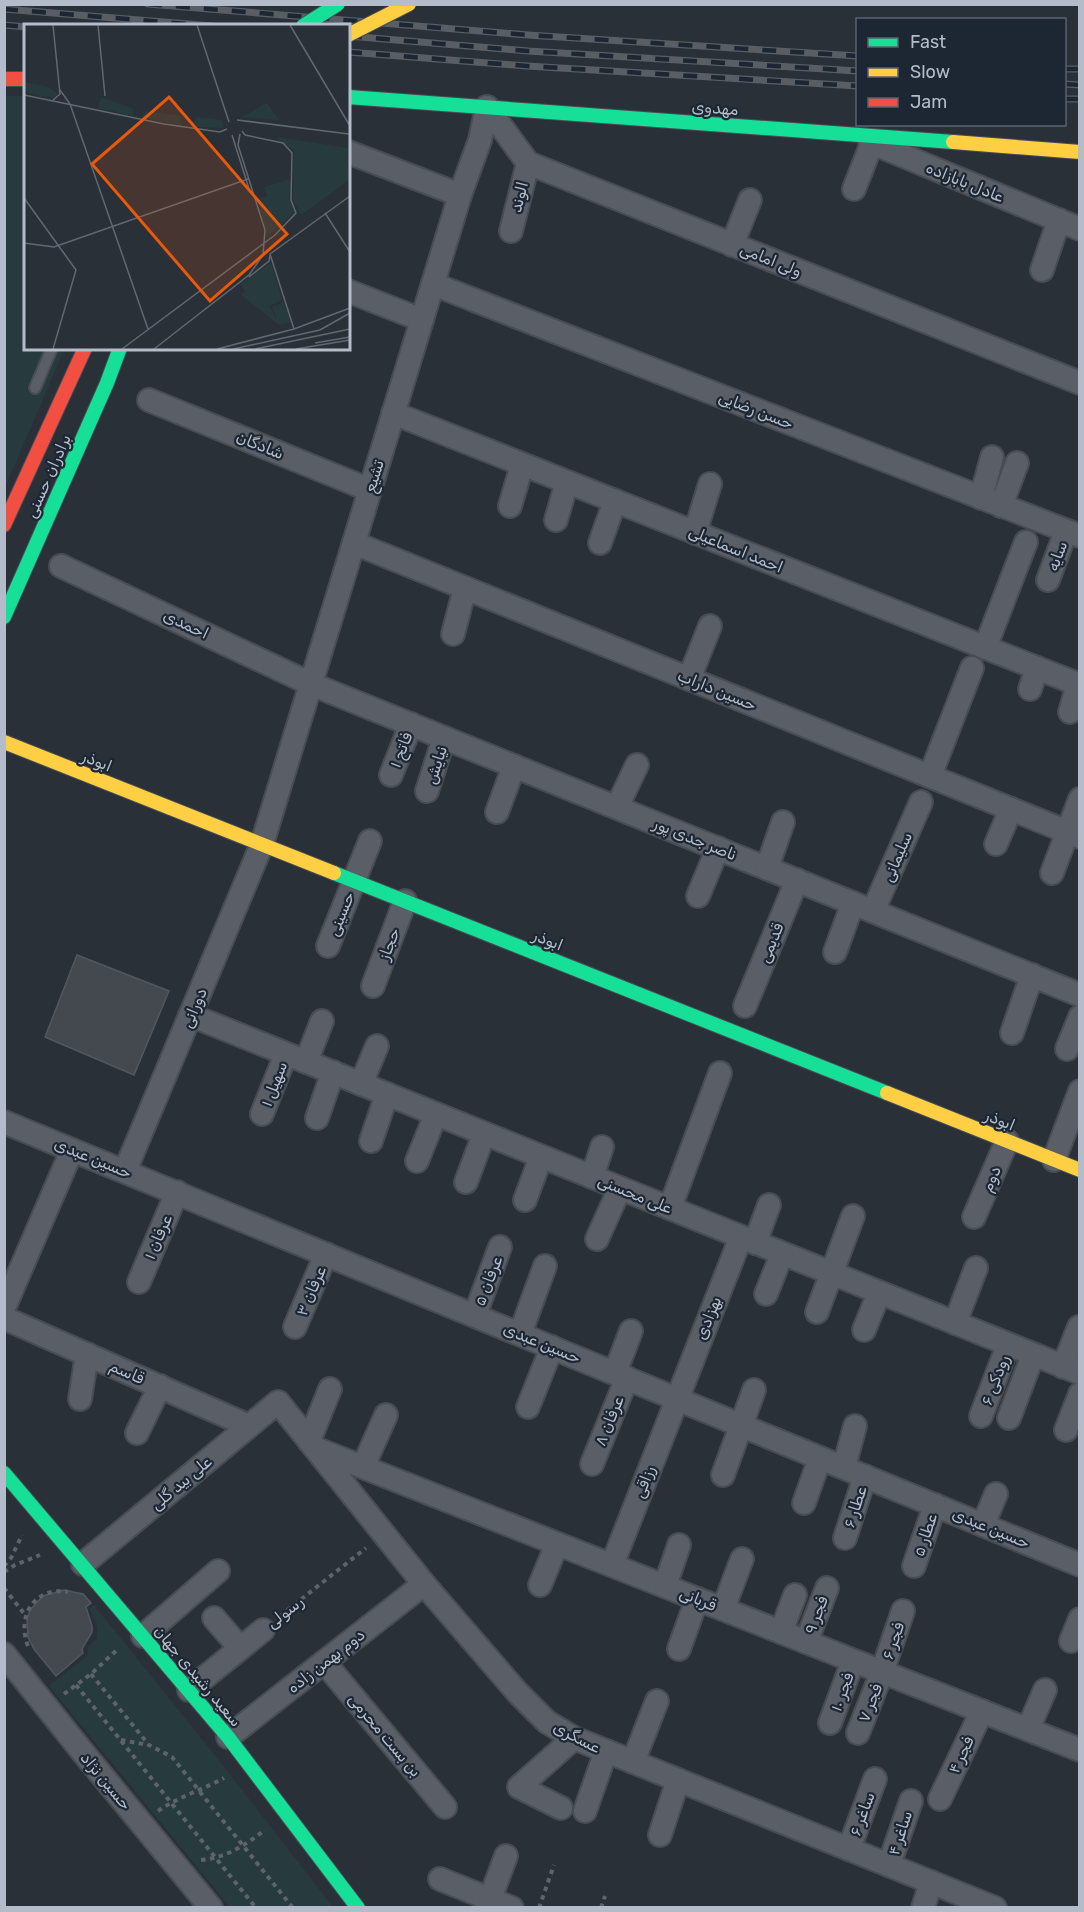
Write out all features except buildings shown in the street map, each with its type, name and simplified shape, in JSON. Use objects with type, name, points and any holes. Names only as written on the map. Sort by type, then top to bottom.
[{"type":"main road","points":[[306,24],[338,4]]},
{"type":"main road","points":[[350,34],[409,4]]},
{"type":"main road","points":[[4,79],[24,79]]},
{"type":"main road","name":"مهدوی","points":[[350,97],[1080,152]]},
{"type":"main road","name":"برادران حسنی","points":[[4,525],[84,350]]},
{"type":"main road","name":"برادران حسنی","points":[[4,617],[118,353]]},
{"type":"main road","name":"ابوذر","points":[[4,742],[1080,1170]]},
{"type":"main road","name":"سعید رشیدی جهان","points":[[4,1473],[228,1737],[358,1908]]},
{"type":"street","points":[[487,107],[528,163]]},
{"type":"street","name":"تشیع","points":[[262,844],[460,195],[480,140],[487,107]]},
{"type":"street","name":"عادل بابازاده","points":[[851,135],[1070,225]]},
{"type":"street","points":[[854,189],[872,143]]},
{"type":"street","points":[[350,153],[460,195]]},
{"type":"street","name":"الوند","points":[[511,231],[528,163]]},
{"type":"street","name":"ولی امامی","points":[[528,163],[1080,383]]},
{"type":"street","points":[[732,245],[750,200]]},
{"type":"street","points":[[1042,270],[1070,225]]},
{"type":"street","name":"حسن رضایی","points":[[433,284],[1073,534]]},
{"type":"street","points":[[350,292],[422,320]]},
{"type":"street","name":"شادگان","points":[[149,400],[370,489]]},
{"type":"street","name":"احمد اسماعیلی","points":[[393,413],[985,648],[1033,679],[1079,685]]},
{"type":"street","points":[[991,502],[992,457]]},
{"type":"street","points":[[991,502],[1017,463]]},
{"type":"street","points":[[510,506],[522,465]]},
{"type":"street","points":[[556,520],[567,482]]},
{"type":"street","points":[[695,533],[710,484]]},
{"type":"street","points":[[600,543],[615,501]]},
{"type":"street","name":"سایه","points":[[1048,580],[1073,534]]},
{"type":"street","points":[[985,648],[1026,542]]},
{"type":"street","name":"حسین داراب","points":[[354,543],[1073,834]]},
{"type":"street","name":"احمدی","points":[[61,566],[311,684]]},
{"type":"street","points":[[453,634],[465,588]]},
{"type":"street","points":[[689,679],[710,626]]},
{"type":"street","points":[[930,776],[972,668]]},
{"type":"street","name":"ناصر جدی پور","points":[[311,684],[1080,995]]},
{"type":"street","points":[[1070,712],[1079,685]]},
{"type":"street","name":"فاتح ۱","points":[[391,775],[411,724]]},
{"type":"street","name":"نیایش","points":[[427,791],[444,738]]},
{"type":"street","points":[[617,807],[637,765]]},
{"type":"street","points":[[497,812],[514,766]]},
{"type":"street","points":[[1052,873],[1073,834],[1080,799]]},
{"type":"street","name":"سلیمانی","points":[[835,952],[863,907],[921,802]]},
{"type":"street","points":[[996,844],[1011,809]]},
{"type":"street","points":[[767,868],[783,822]]},
{"type":"street","name":"حسینی","points":[[328,946],[370,841]]},
{"type":"street","name":"دورانی","points":[[125,1171],[262,844]]},
{"type":"street","points":[[698,896],[718,848]]},
{"type":"street","name":"قدیمی","points":[[745,1006],[797,880]]},
{"type":"street","name":"حجاز","points":[[373,986],[405,901]]},
{"type":"street","points":[[1012,1033],[1032,975]]},
{"type":"street","name":"علی محسنی","points":[[190,1015],[1072,1370]]},
{"type":"street","points":[[1067,1049],[1080,1017]]},
{"type":"street","name":"سهیل ۱","points":[[262,1114],[322,1021]]},
{"type":"street","points":[[361,1084],[376,1046]]},
{"type":"street","points":[[317,1118],[333,1072]]},
{"type":"street","points":[[670,1208],[720,1073]]},
{"type":"street","points":[[1054,1160],[1080,1090]]},
{"type":"street","points":[[371,1141],[387,1094]]},
{"type":"street","points":[[417,1161],[436,1114]]},
{"type":"street","name":"حسین عبدی","points":[[4,1122],[1080,1564]]},
{"type":"street","points":[[466,1182],[484,1134]]},
{"type":"street","name":"دوم","points":[[975,1217],[1007,1141]]},
{"type":"street","points":[[592,1177],[602,1147]]},
{"type":"street","points":[[4,1308],[72,1149]]},
{"type":"street","points":[[525,1200],[541,1156]]},
{"type":"street","points":[[597,1239],[620,1188]]},
{"type":"street","name":"عرفان ۱","points":[[139,1282],[177,1192]]},
{"type":"street","name":"بهزادی","points":[[676,1398],[748,1240],[769,1205]]},
{"type":"street","points":[[817,1312],[853,1216]]},
{"type":"street","name":"عرفان ۵","points":[[475,1315],[501,1247]]},
{"type":"street","name":"عرفان ۳","points":[[295,1327],[326,1254]]},
{"type":"street","points":[[766,1294],[782,1254]]},
{"type":"street","points":[[520,1334],[545,1266]]},
{"type":"street","points":[[955,1323],[976,1268]]},
{"type":"street","points":[[864,1330],[879,1293]]},
{"type":"street","name":"قاسم","points":[[4,1318],[249,1426]]},
{"type":"street","points":[[1072,1370],[1079,1327]]},
{"type":"street","name":"عرفان ۸","points":[[592,1464],[621,1376],[631,1331]]},
{"type":"street","name":"رودکی ۶","points":[[981,1416],[1008,1345]]},
{"type":"street","points":[[528,1407],[552,1347]]},
{"type":"street","points":[[80,1399],[87,1354]]},
{"type":"street","name":"رودکی ۶","points":[[1009,1418],[1033,1355]]},
{"type":"street","points":[[137,1433],[160,1386]]},
{"type":"street","points":[[313,1445],[330,1389]]},
{"type":"street","points":[[723,1475],[754,1390]]},
{"type":"street","points":[[1066,1430],[1080,1394]]},
{"type":"street","name":"رزاقی","points":[[612,1565],[676,1398]]},
{"type":"street","name":"علی بید گلی","points":[[83,1564],[278,1402]]},
{"type":"street","name":"عسگری","points":[[278,1402],[424,1584],[517,1692],[547,1722],[574,1738],[931,1882],[958,1901],[995,1908]]},
{"type":"street","points":[[363,1467],[386,1415]]},
{"type":"street","points":[[844,1467],[855,1426]]},
{"type":"street","name":"قربانی","points":[[313,1445],[363,1467],[1080,1750]]},
{"type":"street","points":[[804,1503],[820,1458]]},
{"type":"street","name":"عطار ۶","points":[[845,1538],[865,1476]]},
{"type":"street","points":[[983,1525],[996,1494]]},
{"type":"street","name":"عطار ۵","points":[[914,1566],[935,1505]]},
{"type":"street","points":[[540,1585],[557,1544]]},
{"type":"street","points":[[665,1586],[680,1545]]},
{"type":"street","points":[[723,1609],[742,1559]]},
{"type":"street","points":[[143,1636],[218,1571]]},
{"type":"street","name":"دوم بهمن زاده","points":[[228,1737],[424,1584]]},
{"type":"street","name":"فجر ۹","points":[[806,1642],[827,1588]]},
{"type":"street","points":[[781,1632],[795,1596]]},
{"type":"street","points":[[679,1649],[697,1599]]},
{"type":"street","name":"فجر ۶","points":[[882,1672],[903,1611]]},
{"type":"street","points":[[214,1618],[240,1648]]},
{"type":"street","points":[[1071,1641],[1080,1619]]},
{"type":"street","name":"رسولی","points":[[189,1690],[263,1630]]},
{"type":"street","name":"حسین نژاد","points":[[4,1654],[211,1908]]},
{"type":"street","name":"فجر ۱۰","points":[[830,1723],[853,1661]]},
{"type":"street","name":"بن بست محرمی","points":[[324,1662],[445,1807]]},
{"type":"street","name":"فجر ۷","points":[[858,1733],[882,1672]]},
{"type":"street","points":[[1028,1729],[1045,1690]]},
{"type":"street","points":[[633,1762],[657,1701]]},
{"type":"street","name":"فجر ۴","points":[[940,1799],[982,1711]]},
{"type":"street","points":[[561,1808],[519,1787],[574,1738]]},
{"type":"street","points":[[585,1811],[606,1751]]},
{"type":"street","name":"ساغر ۶","points":[[849,1849],[875,1779]]},
{"type":"street","points":[[660,1835],[678,1780]]},
{"type":"street","name":"ساغر ۴","points":[[889,1865],[911,1801]]},
{"type":"street","points":[[490,1899],[506,1856]]},
{"type":"street","points":[[440,1879],[512,1908]]},
{"type":"street","points":[[923,1908],[931,1882]]},
{"type":"lane","points":[[35,388],[51,350]]},
{"type":"path","points":[[4,1566],[11,1558],[24,1529],[31,1538]]},
{"type":"path","name":"رسولی","points":[[263,1630],[383,1535]]},
{"type":"path","points":[[4,1572],[21,1562],[45,1554],[38,1546]]},
{"type":"path","points":[[4,1588],[26,1616]]},
{"type":"path","points":[[31,1653],[24,1636],[29,1606],[41,1594],[58,1591],[73,1594]]},
{"type":"path","points":[[57,1691],[62,1696],[91,1674],[120,1646],[125,1652]]},
{"type":"path","points":[[91,1674],[149,1745]]},
{"type":"path","points":[[76,1685],[256,1908]]},
{"type":"path","points":[[121,1740],[149,1745],[171,1757],[292,1908]]},
{"type":"path","points":[[158,1811],[171,1802],[224,1778]]},
{"type":"path","points":[[151,1803],[164,1819]]},
{"type":"path","points":[[204,1868],[197,1860],[216,1859],[243,1846],[265,1830]]},
{"type":"path","points":[[540,1908],[554,1865]]},
{"type":"path","points":[[601,1908],[605,1896]]},
{"type":"green space","points":[[4,96],[24,96],[24,350],[64,350],[6,485],[4,485]]},
{"type":"green space","points":[[94,1605],[333,1907],[230,1907],[49,1686],[88,1655],[88,1646],[97,1639],[96,1623],[89,1609]]},
{"type":"railway","points":[[148,4],[528,35],[856,56]]},
{"type":"railway","points":[[4,9],[188,24]]},
{"type":"railway","points":[[4,25],[24,27]]},
{"type":"railway","points":[[350,36],[528,51],[856,71]]},
{"type":"railway","points":[[350,52],[527,66],[856,86]]},
{"type":"railway","points":[[1066,69],[1080,69]]},
{"type":"railway","points":[[1066,84],[1080,85]]},
{"type":"railway","points":[[1066,99],[1080,99]]},
{"type":"traffic: fast","points":[[306,24],[338,4]]},
{"type":"traffic: fast","points":[[350,97],[953,142]]},
{"type":"traffic: fast","points":[[4,617],[107,383],[119,350]]},
{"type":"traffic: fast","points":[[334,873],[887,1093]]},
{"type":"traffic: fast","points":[[4,1473],[228,1737],[358,1908]]},
{"type":"traffic: slow","points":[[350,34],[409,4]]},
{"type":"traffic: slow","points":[[953,142],[1080,152]]},
{"type":"traffic: slow","points":[[4,742],[334,873]]},
{"type":"traffic: slow","points":[[887,1093],[1080,1170]]},
{"type":"traffic: jam","points":[[4,79],[24,79]]},
{"type":"traffic: jam","points":[[4,525],[84,350]]}]
